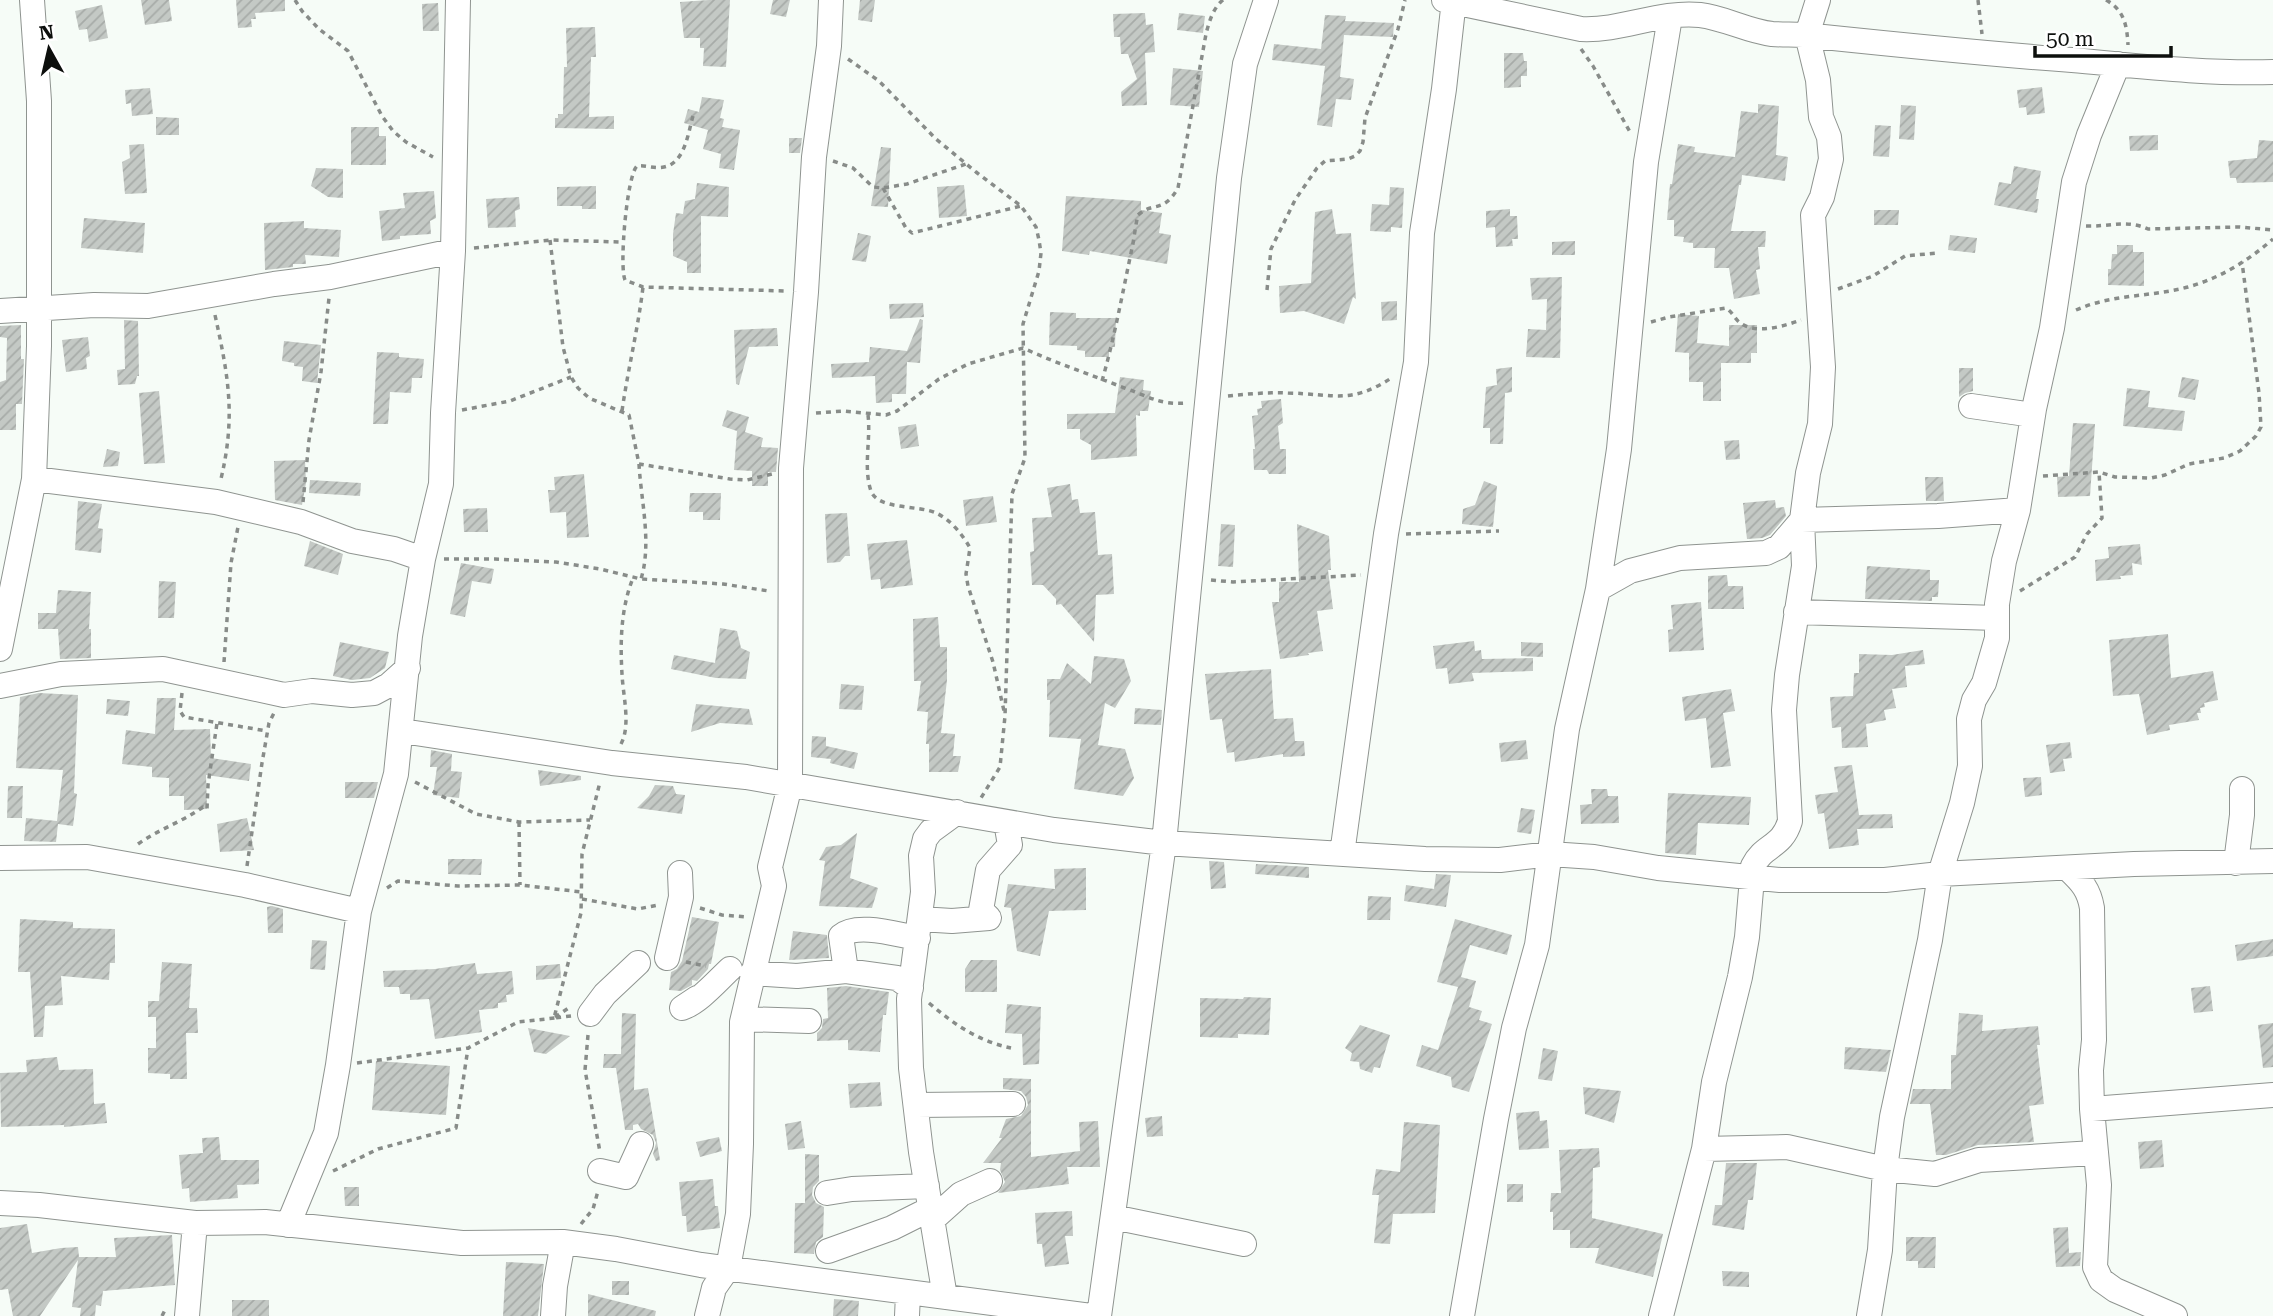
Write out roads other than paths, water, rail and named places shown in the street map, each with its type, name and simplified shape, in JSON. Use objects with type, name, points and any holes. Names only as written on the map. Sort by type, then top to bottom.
[{"type":"street","points":[[0,649],[34,479],[39,346],[39,101],[32,0]]},
{"type":"street","points":[[288,1225],[326,1133],[359,911],[396,774],[410,636],[423,559],[442,484],[443,413],[453,251],[458,0]]},
{"type":"street","points":[[707,1316],[714,1288],[728,1268],[738,1214],[743,1019],[741,971],[774,886],[770,867],[790,785],[791,468],[807,292],[814,157],[829,46],[831,0]]},
{"type":"street","points":[[1099,1316],[1164,843],[1229,178],[1245,64],[1266,0]]},
{"type":"street","points":[[1444,0],[1581,29],[1603,30],[1645,18],[1698,15],[1721,19],[1748,30],[1773,34],[2222,74],[2273,72]]},
{"type":"street","points":[[1342,854],[1386,534],[1416,362],[1422,233],[1444,89],[1454,0]]},
{"type":"street","points":[[1661,1316],[1704,1149],[1714,1082],[1740,977],[1747,937],[1753,866],[1758,856],[1786,835],[1790,821],[1784,710],[1804,566],[1802,520],[1808,473],[1820,424],[1823,367],[1814,215],[1822,197],[1831,159],[1829,137],[1821,117],[1818,80],[1807,35],[1818,0]]},
{"type":"street","points":[[1462,1316],[1514,1028],[1537,946],[1567,729],[1598,589],[1619,449],[1646,162],[1671,17]]},
{"type":"street","points":[[1870,1316],[1880,1250],[1885,1168],[1892,1118],[1930,940],[1940,874],[1962,803],[1970,766],[1969,719],[1974,700],[1984,683],[1997,638],[1997,611],[2004,561],[2018,510],[2033,415],[2052,328],[2066,224],[2077,170],[2089,135],[2123,64]]},
{"type":"street","points":[[0,311],[94,305],[148,306],[330,276],[453,251]]},
{"type":"street","points":[[1971,406],[2033,415]]},
{"type":"street","points":[[34,479],[216,502],[301,522],[352,541],[394,549],[423,559]]},
{"type":"street","points":[[1598,589],[1630,572],[1680,558],[1766,553],[1779,547],[1802,520],[1937,516],[2018,510]]},
{"type":"street","points":[[1796,612],[1997,611]]},
{"type":"street","points":[[0,686],[61,674],[163,670],[284,695],[312,691],[352,695],[374,693],[389,685],[408,668]]},
{"type":"street","points":[[402,731],[599,760],[746,777],[1006,822],[1164,843],[1500,860],[1550,854],[1780,880],[1885,880],[1940,874],[2134,864],[2273,862]]},
{"type":"street","points":[[2236,863],[2242,815],[2242,789]]},
{"type":"street","points":[[945,1297],[911,1069],[909,999],[923,892],[921,856],[925,839],[932,831],[964,813]]},
{"type":"street","points":[[846,971],[841,936],[846,931],[859,928],[919,929],[952,921],[989,918],[981,910],[982,898],[988,870],[1010,845],[1006,822]]},
{"type":"street","points":[[0,858],[87,857],[245,885],[359,911]]},
{"type":"street","points":[[2068,869],[2084,884],[2090,895],[2092,908],[2094,1040],[2091,1070],[2094,1153],[2099,1185],[2095,1267],[2101,1280],[2115,1290],[2175,1316]]},
{"type":"street","points":[[667,958],[680,901],[680,873]]},
{"type":"street","points":[[590,1014],[605,994],[638,963]]},
{"type":"street","points":[[697,998],[741,971],[797,976],[846,971],[897,978],[911,988]]},
{"type":"street","points":[[743,1019],[809,1021]]},
{"type":"street","points":[[2092,1109],[2273,1096]]},
{"type":"street","points":[[916,1105],[1013,1104]]},
{"type":"street","points":[[600,1171],[626,1177],[641,1144]]},
{"type":"street","points":[[1704,1149],[1787,1147],[1885,1168],[1935,1174],[1979,1160],[2094,1153]]},
{"type":"street","points":[[828,1251],[892,1227],[930,1205],[990,1181]]},
{"type":"street","points":[[827,1193],[930,1205]]},
{"type":"street","points":[[0,1203],[195,1223],[265,1222],[461,1243],[562,1242],[728,1268],[907,1305],[945,1297],[1091,1316]]},
{"type":"street","points":[[1113,1217],[1244,1244]]},
{"type":"street","points":[[187,1316],[195,1223]]},
{"type":"street","points":[[553,1316],[562,1242]]}]
